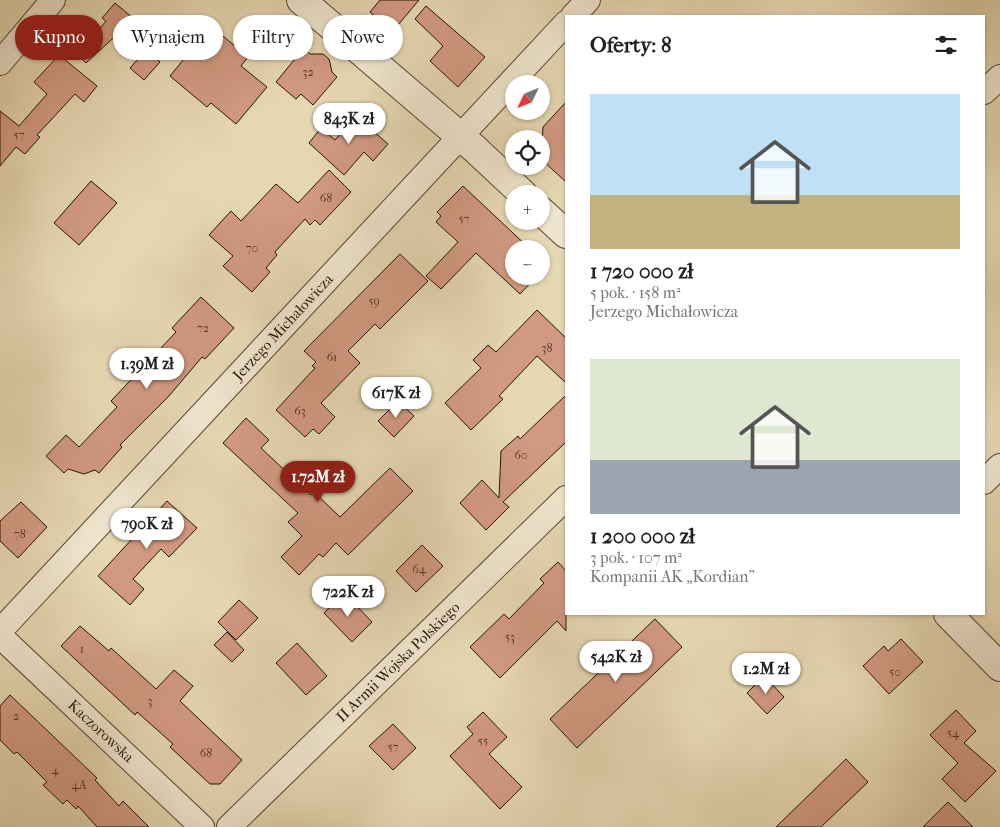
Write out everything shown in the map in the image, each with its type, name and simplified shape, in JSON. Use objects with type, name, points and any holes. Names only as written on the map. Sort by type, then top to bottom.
[{"type":"street","points":[[0,63],[53,0]]},
{"type":"street","points":[[301,0],[461,137],[513,185]]},
{"type":"street","points":[[574,15],[588,0]]},
{"type":"street","name":"Jerzego Michałowicza","points":[[0,631],[565,24]]},
{"type":"street","points":[[985,91],[1000,76]]},
{"type":"street","points":[[550,219],[565,233]]},
{"type":"street","points":[[985,481],[1000,466]]},
{"type":"street","name":"II Armii Wojska Polskiego","points":[[229,827],[565,499]]},
{"type":"street","points":[[949,615],[1000,667]]},
{"type":"street","name":"Kaczorowska","points":[[0,636],[202,827]]},
{"type":"building","points":[[380,0],[419,0],[403,19],[403,15],[374,15],[370,12]]},
{"type":"building","points":[[115,3],[129,15],[113,15],[113,38],[103,47],[103,25],[106,21],[103,17]]},
{"type":"building","points":[[426,6],[485,57],[458,87],[430,61],[443,46],[415,19]]},
{"type":"building","points":[[223,36],[233,44],[233,60],[246,60],[241,66],[267,87],[236,124],[211,103],[207,107],[170,76],[183,60],[223,60]]},
{"type":"building","points":[[313,54],[323,54],[323,60],[329,60],[332,72],[337,77],[313,105],[301,94],[296,99],[276,82],[294,60],[313,60]]},
{"type":"building","points":[[54,60],[65,60],[97,86],[84,102],[75,94],[37,135],[40,137],[25,154],[16,147],[0,166],[0,111],[19,126],[47,94],[34,82]]},
{"type":"building","points":[[137,60],[158,60],[160,62],[144,80],[130,68]]},
{"type":"building","points":[[565,103],[565,181],[550,167],[550,130],[543,130],[543,127]]},
{"type":"building","points":[[356,116],[388,144],[373,161],[364,152],[344,175],[309,143],[321,128],[335,140]]},
{"type":"building","points":[[329,170],[351,192],[320,225],[315,220],[310,225],[305,219],[275,252],[277,255],[266,268],[270,272],[252,292],[223,266],[233,256],[209,235],[231,211],[241,221],[276,184],[298,203]]},
{"type":"building","points":[[91,181],[117,203],[79,245],[54,223]]},
{"type":"building","points":[[463,186],[505,225],[505,230],[510,230],[520,240],[505,240],[505,280],[476,253],[441,289],[426,276],[458,242],[436,222],[441,216],[437,212]]},
{"type":"building","points":[[400,254],[428,281],[380,329],[375,324],[348,351],[360,363],[321,403],[335,417],[319,434],[313,429],[305,437],[276,410],[315,368],[312,366],[316,362],[304,351]]},
{"type":"building","points":[[510,285],[528,285],[520,294]]},
{"type":"building","points":[[201,297],[234,328],[205,359],[202,357],[169,396],[120,445],[122,447],[99,473],[95,470],[84,474],[68,469],[64,473],[46,456],[66,435],[79,447],[117,407],[111,401],[176,332],[172,328]]},
{"type":"building","points":[[537,310],[565,337],[565,382],[537,356],[499,396],[503,399],[471,430],[445,403],[481,368],[473,360],[488,345],[496,352]]},
{"type":"building","points":[[565,396],[565,443],[503,502],[509,507],[486,530],[460,503],[482,480],[499,498],[501,451],[518,436],[520,439]]},
{"type":"building","points":[[398,401],[414,416],[394,437],[378,421]]},
{"type":"building","points":[[246,418],[269,440],[261,448],[311,495],[314,492],[340,517],[390,468],[413,491],[348,555],[336,543],[323,557],[319,554],[299,575],[281,557],[302,536],[288,522],[298,513],[223,443]]},
{"type":"building","points":[[167,501],[197,528],[169,557],[161,549],[133,579],[144,589],[130,605],[98,576]]},
{"type":"building","points":[[21,502],[47,527],[18,558],[0,541],[0,521]]},
{"type":"building","points":[[422,545],[443,566],[416,592],[396,571]]},
{"type":"building","points":[[558,562],[565,570],[566,631],[557,621],[500,678],[470,647],[504,614],[509,619],[544,583],[540,579]]},
{"type":"building","points":[[344,593],[372,622],[352,642],[324,613]]},
{"type":"building","points":[[239,600],[258,618],[236,640],[218,622]]},
{"type":"building","points":[[655,619],[682,647],[577,748],[550,719]]},
{"type":"building","points":[[80,626],[109,651],[111,648],[156,689],[174,670],[193,686],[180,701],[242,760],[220,784],[210,784],[170,747],[173,744],[137,712],[135,715],[61,646]]},
{"type":"building","points":[[227,632],[244,650],[232,662],[214,645]]},
{"type":"building","points":[[901,639],[923,662],[889,694],[863,666],[884,646],[888,651]]},
{"type":"building","points":[[297,643],[327,676],[306,695],[276,663]]},
{"type":"building","points":[[764,676],[784,697],[767,714],[747,693]]},
{"type":"building","points":[[10,695],[97,778],[95,780],[119,806],[123,801],[149,827],[97,827],[78,806],[76,809],[67,800],[63,804],[43,785],[47,782],[17,752],[14,754],[0,740],[0,706]]},
{"type":"building","points":[[956,710],[976,731],[964,743],[996,771],[965,802],[942,779],[958,763],[930,735]]},
{"type":"building","points":[[483,712],[507,737],[489,754],[522,787],[500,809],[450,756],[473,734],[467,727]]},
{"type":"building","points":[[393,724],[416,748],[393,770],[369,746]]},
{"type":"building","points":[[846,759],[868,782],[821,827],[776,827]]},
{"type":"building","points":[[948,802],[973,827],[923,827]]}]
